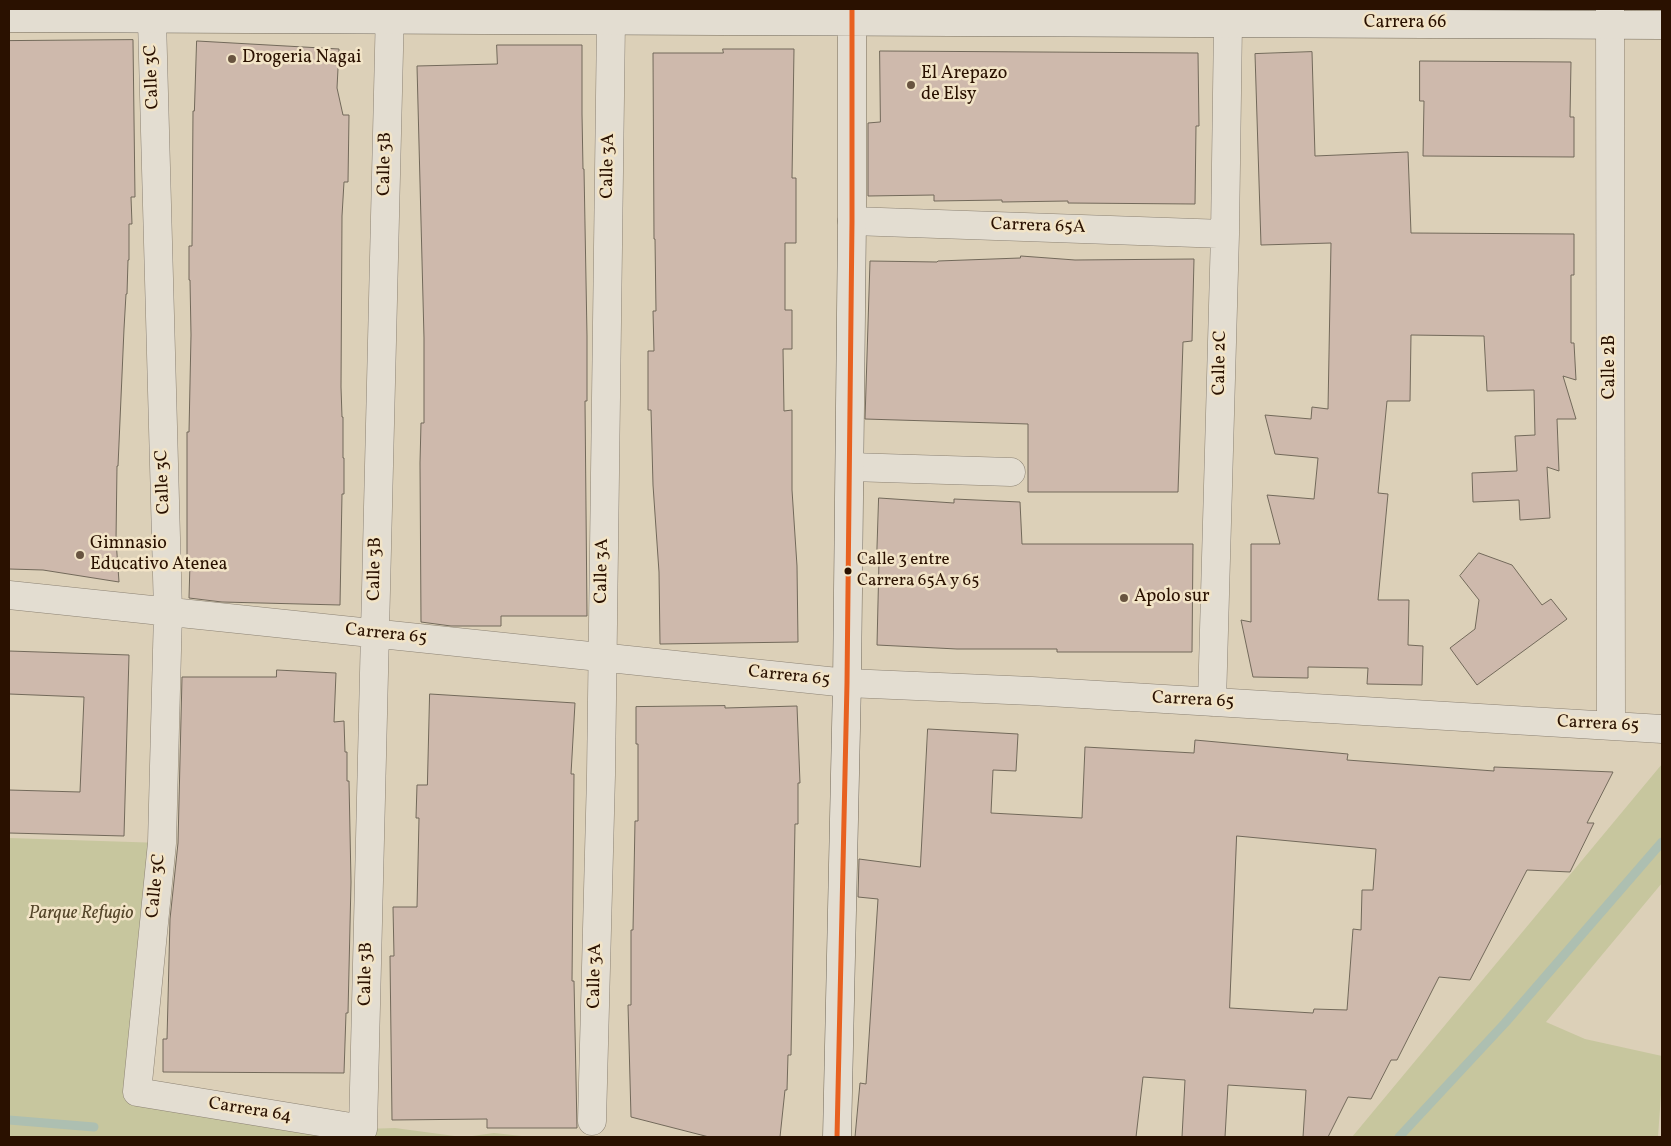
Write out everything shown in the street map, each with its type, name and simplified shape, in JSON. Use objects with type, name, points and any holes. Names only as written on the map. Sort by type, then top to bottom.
[{"type":"street","name":"Carrera 66","points":[[9,18],[152,20],[389,15],[611,21],[852,16],[1228,23],[1610,17],[1662,25]]},
{"type":"street","name":"Calle 3B","points":[[363,1129],[389,15]]},
{"type":"street","points":[[837,1137],[850,467],[852,16]]},
{"type":"street","name":"Calle 2B","points":[[1610,17],[1611,726]]},
{"type":"street","name":"Calle 3C","points":[[137,1092],[162,843],[168,612],[152,20]]},
{"type":"street","name":"Calle 3A","points":[[592,1121],[601,775],[611,21]]},
{"type":"street","name":"Calle 2C","points":[[1212,702],[1225,234],[1228,23]]},
{"type":"street","name":"Carrera 65A","points":[[852,221],[1225,234]]},
{"type":"street","points":[[850,467],[1012,472]]},
{"type":"street","name":"Carrera 65","points":[[9,595],[847,683],[1032,691],[1662,729]]},
{"type":"street","name":"Carrera 64","points":[[137,1092],[363,1129]]},
{"type":"green space","points":[[1662,764],[1662,883],[1546,1022],[1585,1039],[1662,1056],[1658,1137],[1352,1137]]},
{"type":"green space","name":"Parque Refugio","points":[[9,838],[162,843],[137,1092],[363,1129],[395,1128],[462,1137],[9,1137]]},
{"type":"green space","points":[[494,1133],[531,1137],[465,1137]]},
{"type":"building","points":[[133,40],[135,197],[131,197],[132,224],[129,224],[129,260],[117,466],[116,540],[119,582],[43,570],[9,569],[9,41]]},
{"type":"building","points":[[197,41],[339,49],[337,88],[343,115],[349,115],[348,182],[344,182],[342,216],[341,387],[344,494],[342,494],[340,605],[222,602],[189,598],[190,563],[187,563],[187,432],[189,432],[191,335],[189,246],[192,246],[193,111]]},
{"type":"building","points":[[497,45],[582,45],[587,336],[587,401],[585,401],[587,616],[501,616],[501,626],[451,626],[421,622],[420,463],[421,423],[424,423],[424,338],[417,66],[497,64]]},
{"type":"building","points":[[723,49],[794,49],[792,178],[796,178],[796,243],[785,243],[785,310],[792,310],[792,349],[783,349],[784,411],[792,410],[792,490],[797,566],[798,642],[660,644],[659,572],[653,485],[651,410],[648,410],[648,351],[654,351],[653,311],[656,311],[653,53],[723,53]]},
{"type":"building","points":[[880,51],[1198,53],[1199,126],[1196,126],[1195,204],[1068,203],[1068,201],[1002,202],[1002,200],[934,201],[934,195],[868,196],[868,123],[880,122]]},
{"type":"building","points":[[1312,52],[1315,156],[1408,152],[1411,233],[1574,234],[1574,275],[1571,275],[1571,343],[1574,343],[1576,380],[1563,376],[1576,419],[1557,419],[1559,471],[1547,467],[1550,518],[1520,520],[1519,500],[1473,502],[1472,473],[1517,471],[1515,436],[1535,435],[1534,390],[1487,391],[1484,336],[1411,335],[1410,401],[1387,401],[1378,493],[1388,494],[1378,600],[1409,600],[1408,645],[1423,646],[1422,685],[1367,684],[1368,668],[1308,667],[1308,678],[1253,677],[1241,620],[1251,622],[1251,544],[1280,544],[1267,495],[1314,499],[1318,458],[1275,454],[1265,415],[1311,419],[1312,407],[1328,409],[1331,243],[1261,245],[1255,54]]},
{"type":"building","points":[[1420,61],[1571,62],[1570,117],[1574,117],[1574,157],[1423,156],[1424,101],[1420,101]]},
{"type":"building","points":[[1021,256],[1075,260],[1194,259],[1192,341],[1183,342],[1178,492],[1028,492],[1028,424],[865,419],[870,261],[937,262],[1020,258]]},
{"type":"building","points":[[879,498],[954,503],[954,499],[1020,502],[1022,544],[1193,544],[1192,652],[1057,652],[1057,649],[957,649],[877,645]]},
{"type":"building","points":[[1479,553],[1512,565],[1542,605],[1551,599],[1567,619],[1477,685],[1450,648],[1475,629],[1479,600],[1460,576]]},
{"type":"building","points":[[9,651],[129,655],[124,836],[9,833],[9,790],[80,792],[84,697],[9,694]]},
{"type":"building","points":[[277,670],[336,673],[334,722],[344,721],[347,781],[349,781],[351,882],[348,1013],[346,1013],[344,1073],[163,1072],[163,1039],[167,1039],[170,919],[178,843],[182,677],[276,677]]},
{"type":"building","points":[[430,694],[575,703],[571,774],[574,774],[572,981],[574,981],[577,1128],[487,1128],[487,1119],[392,1120],[390,956],[394,956],[393,907],[417,907],[419,818],[416,818],[417,785],[427,785]]},
{"type":"building","points":[[725,706],[725,708],[797,706],[800,783],[798,783],[798,824],[795,824],[791,1055],[788,1055],[787,1090],[785,1090],[780,1137],[709,1137],[631,1117],[628,1005],[631,1005],[631,930],[633,930],[635,821],[638,821],[636,707]]},
{"type":"building","points":[[928,729],[1018,734],[1016,771],[993,770],[991,813],[1082,818],[1085,747],[1194,753],[1195,740],[1348,754],[1347,760],[1494,771],[1494,767],[1613,772],[1587,823],[1594,823],[1570,872],[1527,870],[1470,980],[1439,977],[1397,1060],[1391,1060],[1371,1099],[1348,1097],[1328,1137],[1303,1137],[1306,1090],[1228,1085],[1225,1137],[1182,1137],[1185,1080],[1143,1077],[1136,1137],[855,1137],[860,1083],[866,1084],[878,899],[858,897],[859,859],[920,867]],"holes":[[[1237,836],[1376,849],[1373,890],[1362,890],[1361,930],[1353,929],[1347,1010],[1314,1009],[1313,1013],[1230,1008]]]},
{"type":"waterway","points":[[1399,1137],[1505,1023],[1662,842]]},
{"type":"waterway","points":[[9,1120],[94,1127]]},
{"type":"transit line","points":[[837,1137],[847,683],[852,221],[852,9]]},
{"type":"place","name":"Drogeria Nagai","points":[[232,59]]},
{"type":"place","name":"El Arepazo de Elsy","points":[[911,85]]},
{"type":"place","name":"Gimnasio Educativo Atenea","points":[[80,555]]},
{"type":"place","name":"Calle 3 entre Carrera 65A y 65","points":[[848,571]]},
{"type":"place","name":"Apolo sur","points":[[1124,598]]}]
